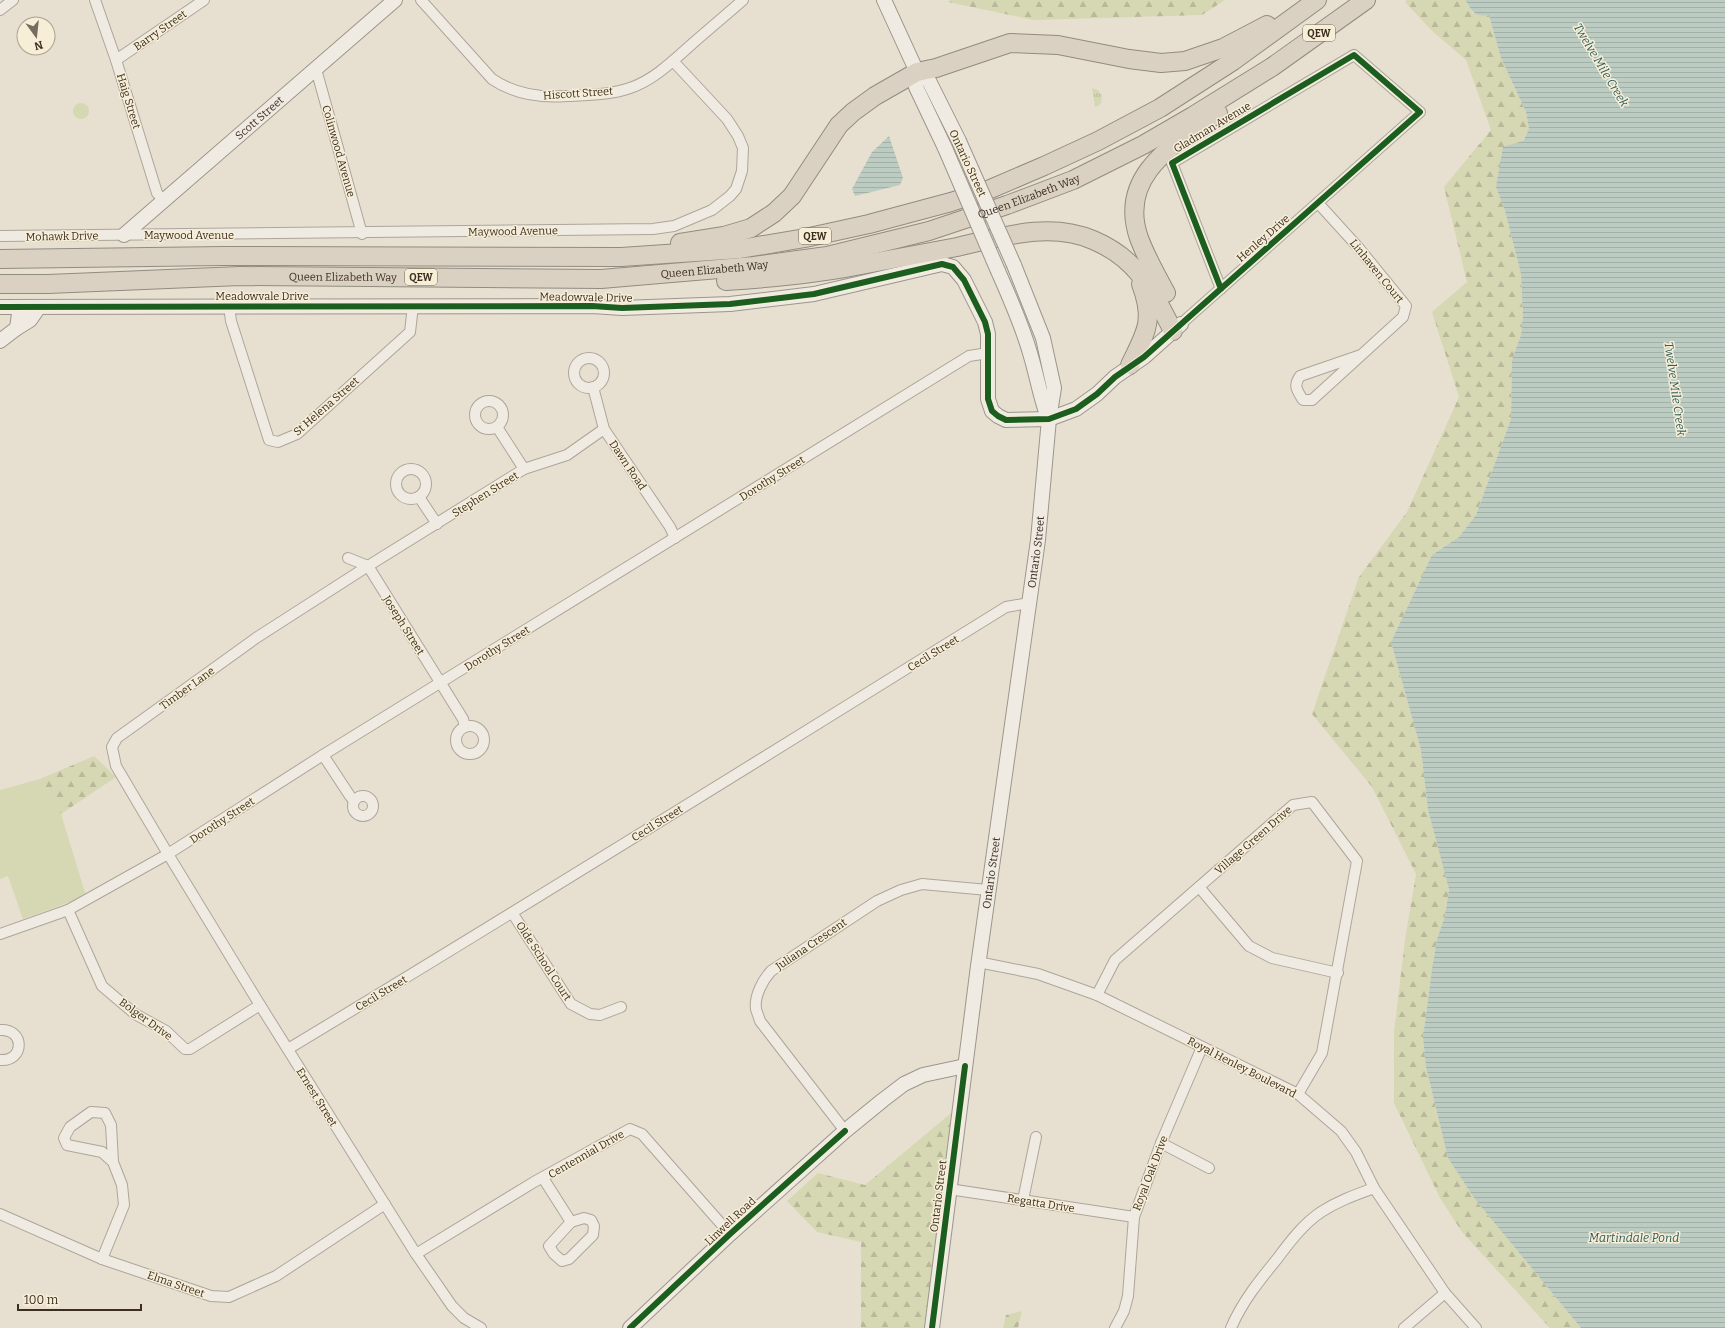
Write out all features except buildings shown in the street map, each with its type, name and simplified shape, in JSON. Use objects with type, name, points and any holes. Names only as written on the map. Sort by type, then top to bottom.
[{"type":"highway","points":[[256,256],[655,247],[724,236],[751,228],[774,214],[792,196],[839,125],[853,112],[875,96],[918,72],[936,68],[1010,43],[1058,45],[1129,59],[1162,63],[1185,61],[1223,48],[1249,35],[1308,0]]},
{"type":"highway","name":"Queen Elizabeth Way","points":[[0,259],[256,256],[621,257],[740,249],[806,238],[870,224],[988,190],[1098,141],[1160,108],[1233,61],[1318,0]]},
{"type":"highway","name":"Queen Elizabeth Way","points":[[0,284],[48,284],[240,276],[601,279],[754,266],[827,256],[929,231],[1007,205],[1073,180],[1143,145],[1193,116],[1272,67],[1366,0]]},
{"type":"highway","points":[[1177,327],[1138,236],[1134,204],[1138,189],[1145,174],[1161,156],[1219,112],[1272,67]]},
{"type":"highway","points":[[601,279],[638,282],[704,282],[818,273],[1010,235],[1042,231],[1074,234],[1093,240],[1123,257],[1141,274],[1177,327]]},
{"type":"highway","points":[[1123,257],[1135,272],[1141,283],[1146,299],[1148,314],[1144,339],[1130,365]]},
{"type":"main road","name":"Scott Street","points":[[124,235],[395,0]]},
{"type":"main road","name":"Ontario Street","points":[[884,0],[918,72],[929,81],[959,141],[1014,265],[1043,338],[1054,388],[1049,419],[1038,540],[978,962],[932,1328]]},
{"type":"main road","name":"Ontario Street","points":[[918,72],[916,87],[945,148],[1021,324],[1040,394],[1049,419]]},
{"type":"main road","name":"Meadowvale Drive","points":[[0,307],[592,306],[622,308],[730,304],[814,294],[942,264],[953,267],[964,280],[976,302],[988,334],[988,399],[992,410],[998,416],[1006,420],[1049,419]]},
{"type":"main road","points":[[17,328],[20,307]]},
{"type":"main road","points":[[0,341],[30,320],[39,307]]},
{"type":"main road","name":"Henley Drive","points":[[1049,419],[1076,409],[1097,394],[1130,365],[1144,357],[1177,327]]},
{"type":"main road","name":"Linwell Road","points":[[630,1328],[730,1234],[845,1131],[882,1100],[923,1074],[965,1066]]},
{"type":"street","points":[[0,10],[13,0]]},
{"type":"street","name":"Haig Street","points":[[95,0],[116,60],[157,193],[164,201]]},
{"type":"street","name":"Barry Street","points":[[116,60],[204,0]]},
{"type":"street","name":"Hiscott Street","points":[[421,0],[492,79],[501,85],[529,95],[550,97],[607,94],[631,88],[654,76],[743,0]]},
{"type":"street","name":"Gladman Avenue","points":[[1221,289],[1172,163],[1354,54],[1359,58]]},
{"type":"street","name":"Henley Drive","points":[[1177,327],[1420,112],[1359,58]]},
{"type":"street","name":"Maywood Avenue","points":[[124,235],[362,234],[653,229],[674,226],[712,210],[730,196],[736,189],[742,171],[742,148],[738,136],[726,119],[673,61]]},
{"type":"street","name":"Colinwood Avenue","points":[[316,69],[362,234]]},
{"type":"street","name":"Linhaven Court","points":[[1318,203],[1358,246],[1406,306],[1404,317],[1312,400],[1303,400],[1295,388],[1295,383],[1300,376],[1361,355]]},
{"type":"street","name":"Mohawk Drive","points":[[0,236],[124,235]]},
{"type":"street","name":"St Helena Street","points":[[229,306],[231,321],[269,440],[278,442],[296,434],[410,332],[413,306]]},
{"type":"street","name":"Dorothy Street","points":[[0,934],[68,910],[168,854],[323,755],[969,356],[988,353]]},
{"type":"street","name":"Dawn Road","points":[[593,387],[604,429],[670,527],[675,538]]},
{"type":"street","points":[[496,427],[524,469]]},
{"type":"street","name":"Stephen Street","points":[[368,566],[524,469],[567,455],[604,429]]},
{"type":"street","points":[[419,497],[437,524]]},
{"type":"street","points":[[348,558],[368,566]]},
{"type":"street","name":"Joseph Street","points":[[368,566],[463,719],[465,726]]},
{"type":"street","name":"Timber Lane","points":[[168,854],[116,766],[112,747],[117,738],[256,638],[368,566]]},
{"type":"street","name":"Cecil Street","points":[[288,1049],[513,914],[661,820],[1006,607],[1028,603]]},
{"type":"street","points":[[323,755],[354,801]]},
{"type":"street","name":"Village Green Drive","points":[[1097,995],[1115,960],[1292,805],[1312,802],[1357,861],[1338,973],[1322,1053],[1298,1094]]},
{"type":"street","name":"Ernest Street","points":[[168,854],[260,1005],[416,1254],[452,1306],[464,1318],[480,1328]]},
{"type":"street","name":"Juliana Crescent","points":[[845,1131],[760,1021],[756,1008],[756,1000],[764,979],[771,971],[877,901],[901,890],[922,884],[988,890]]},
{"type":"street","points":[[1199,887],[1249,946],[1272,958],[1338,973]]},
{"type":"street","name":"Bolger Drive","points":[[68,910],[102,986],[136,1014],[166,1031],[185,1049],[190,1049],[260,1005]]},
{"type":"street","name":"Olde School Court","points":[[513,914],[571,1004],[590,1014],[600,1015],[621,1007]]},
{"type":"street","name":"Royal Henley Boulevard","points":[[978,962],[1038,974],[1097,995],[1298,1094],[1341,1131],[1356,1152],[1374,1188],[1446,1293],[1476,1328]]},
{"type":"street","points":[[0,1030],[10,1031],[14,1034],[19,1043],[14,1056],[10,1059],[0,1060]]},
{"type":"street","name":"Royal Oak Drive","points":[[1115,1328],[1124,1311],[1128,1296],[1134,1217],[1161,1143],[1202,1046]]},
{"type":"street","points":[[102,1259],[124,1205],[122,1185],[113,1162],[110,1125],[105,1113],[91,1112],[70,1127],[64,1138],[67,1145],[102,1152],[113,1162]]},
{"type":"street","name":"Centennial Drive","points":[[416,1254],[543,1178],[630,1129],[642,1134],[730,1234]]},
{"type":"street","points":[[1023,1200],[1036,1137]]},
{"type":"street","points":[[1161,1143],[1209,1168]]},
{"type":"street","points":[[543,1178],[571,1222]]},
{"type":"street","points":[[1231,1328],[1237,1313],[1250,1293],[1294,1237],[1319,1213],[1342,1200],[1374,1188]]},
{"type":"street","name":"Regatta Drive","points":[[949,1189],[1134,1217]]},
{"type":"street","name":"Elma Street","points":[[0,1214],[102,1259],[211,1296],[229,1297],[276,1276],[385,1204]]},
{"type":"street","points":[[584,1218],[591,1220],[594,1226],[593,1235],[569,1259],[562,1261],[554,1254],[549,1246],[571,1222],[584,1218]]},
{"type":"street","points":[[1404,1328],[1446,1293]]},
{"type":"green space","points":[[950,0],[1225,0],[1202,15],[1034,20],[948,2]]},
{"type":"green space","points":[[1407,0],[1465,0],[1473,13],[1489,15],[1501,58],[1526,112],[1529,129],[1496,187],[1505,211],[1521,274],[1523,316],[1521,335],[1512,361],[1511,419],[1476,515],[1459,537],[1432,555],[1391,642],[1421,750],[1428,810],[1449,888],[1445,916],[1437,939],[1423,1038],[1426,1067],[1448,1158],[1474,1198],[1581,1328],[1550,1328],[1462,1232],[1440,1198],[1394,1103],[1394,1032],[1405,940],[1416,874],[1372,787],[1312,714],[1359,577],[1407,512],[1459,397],[1432,312],[1467,282],[1444,187],[1491,130],[1466,60],[1430,29],[1405,2]]},
{"type":"green space","points":[[1092,88],[1098,90],[1102,95],[1101,104],[1095,107]]},
{"type":"green space","points":[[81,103],[88,108],[89,111],[84,118],[81,119],[74,114],[73,111],[78,104]]},
{"type":"green space","points":[[94,756],[116,777],[61,814],[40,779]]},
{"type":"green space","points":[[40,779],[61,814],[86,896],[23,919],[8,876],[0,879],[0,790]]},
{"type":"green space","points":[[951,1113],[933,1328],[861,1328],[861,1242],[817,1232],[787,1201],[818,1173],[865,1185]]},
{"type":"green space","points":[[1022,1311],[1018,1328],[1003,1328],[1006,1315]]},
{"type":"water","points":[[1465,0],[1725,0],[1725,1328],[1581,1328],[1474,1198],[1448,1158],[1426,1067],[1423,1038],[1437,939],[1445,916],[1449,889],[1428,810],[1421,750],[1391,642],[1432,555],[1459,537],[1476,515],[1511,419],[1512,360],[1521,335],[1523,316],[1521,274],[1505,211],[1496,187],[1503,147],[1523,141],[1529,129],[1526,112],[1501,58],[1489,15],[1474,13]]},
{"type":"water","points":[[889,136],[903,178],[900,185],[855,196],[852,189],[872,152]]},
{"type":"cycle path","points":[[0,307],[592,306],[622,308],[730,304],[814,294],[942,264],[953,267],[964,280],[985,322],[988,334],[988,399],[992,411],[1006,420],[1049,419],[1076,409],[1097,394],[1115,377],[1144,357],[1420,112],[1354,55],[1172,163],[1221,289]]},
{"type":"cycle path","points":[[932,1328],[965,1066]]},
{"type":"cycle path","points":[[630,1328],[730,1234],[845,1131]]},
{"type":"water label","name":"Twelve Mile Creek","points":[[1601,65]]},
{"type":"water label","name":"Twelve Mile Creek","points":[[1675,389]]},
{"type":"water label","name":"Martindale Pond","points":[[1634,1238]]}]
